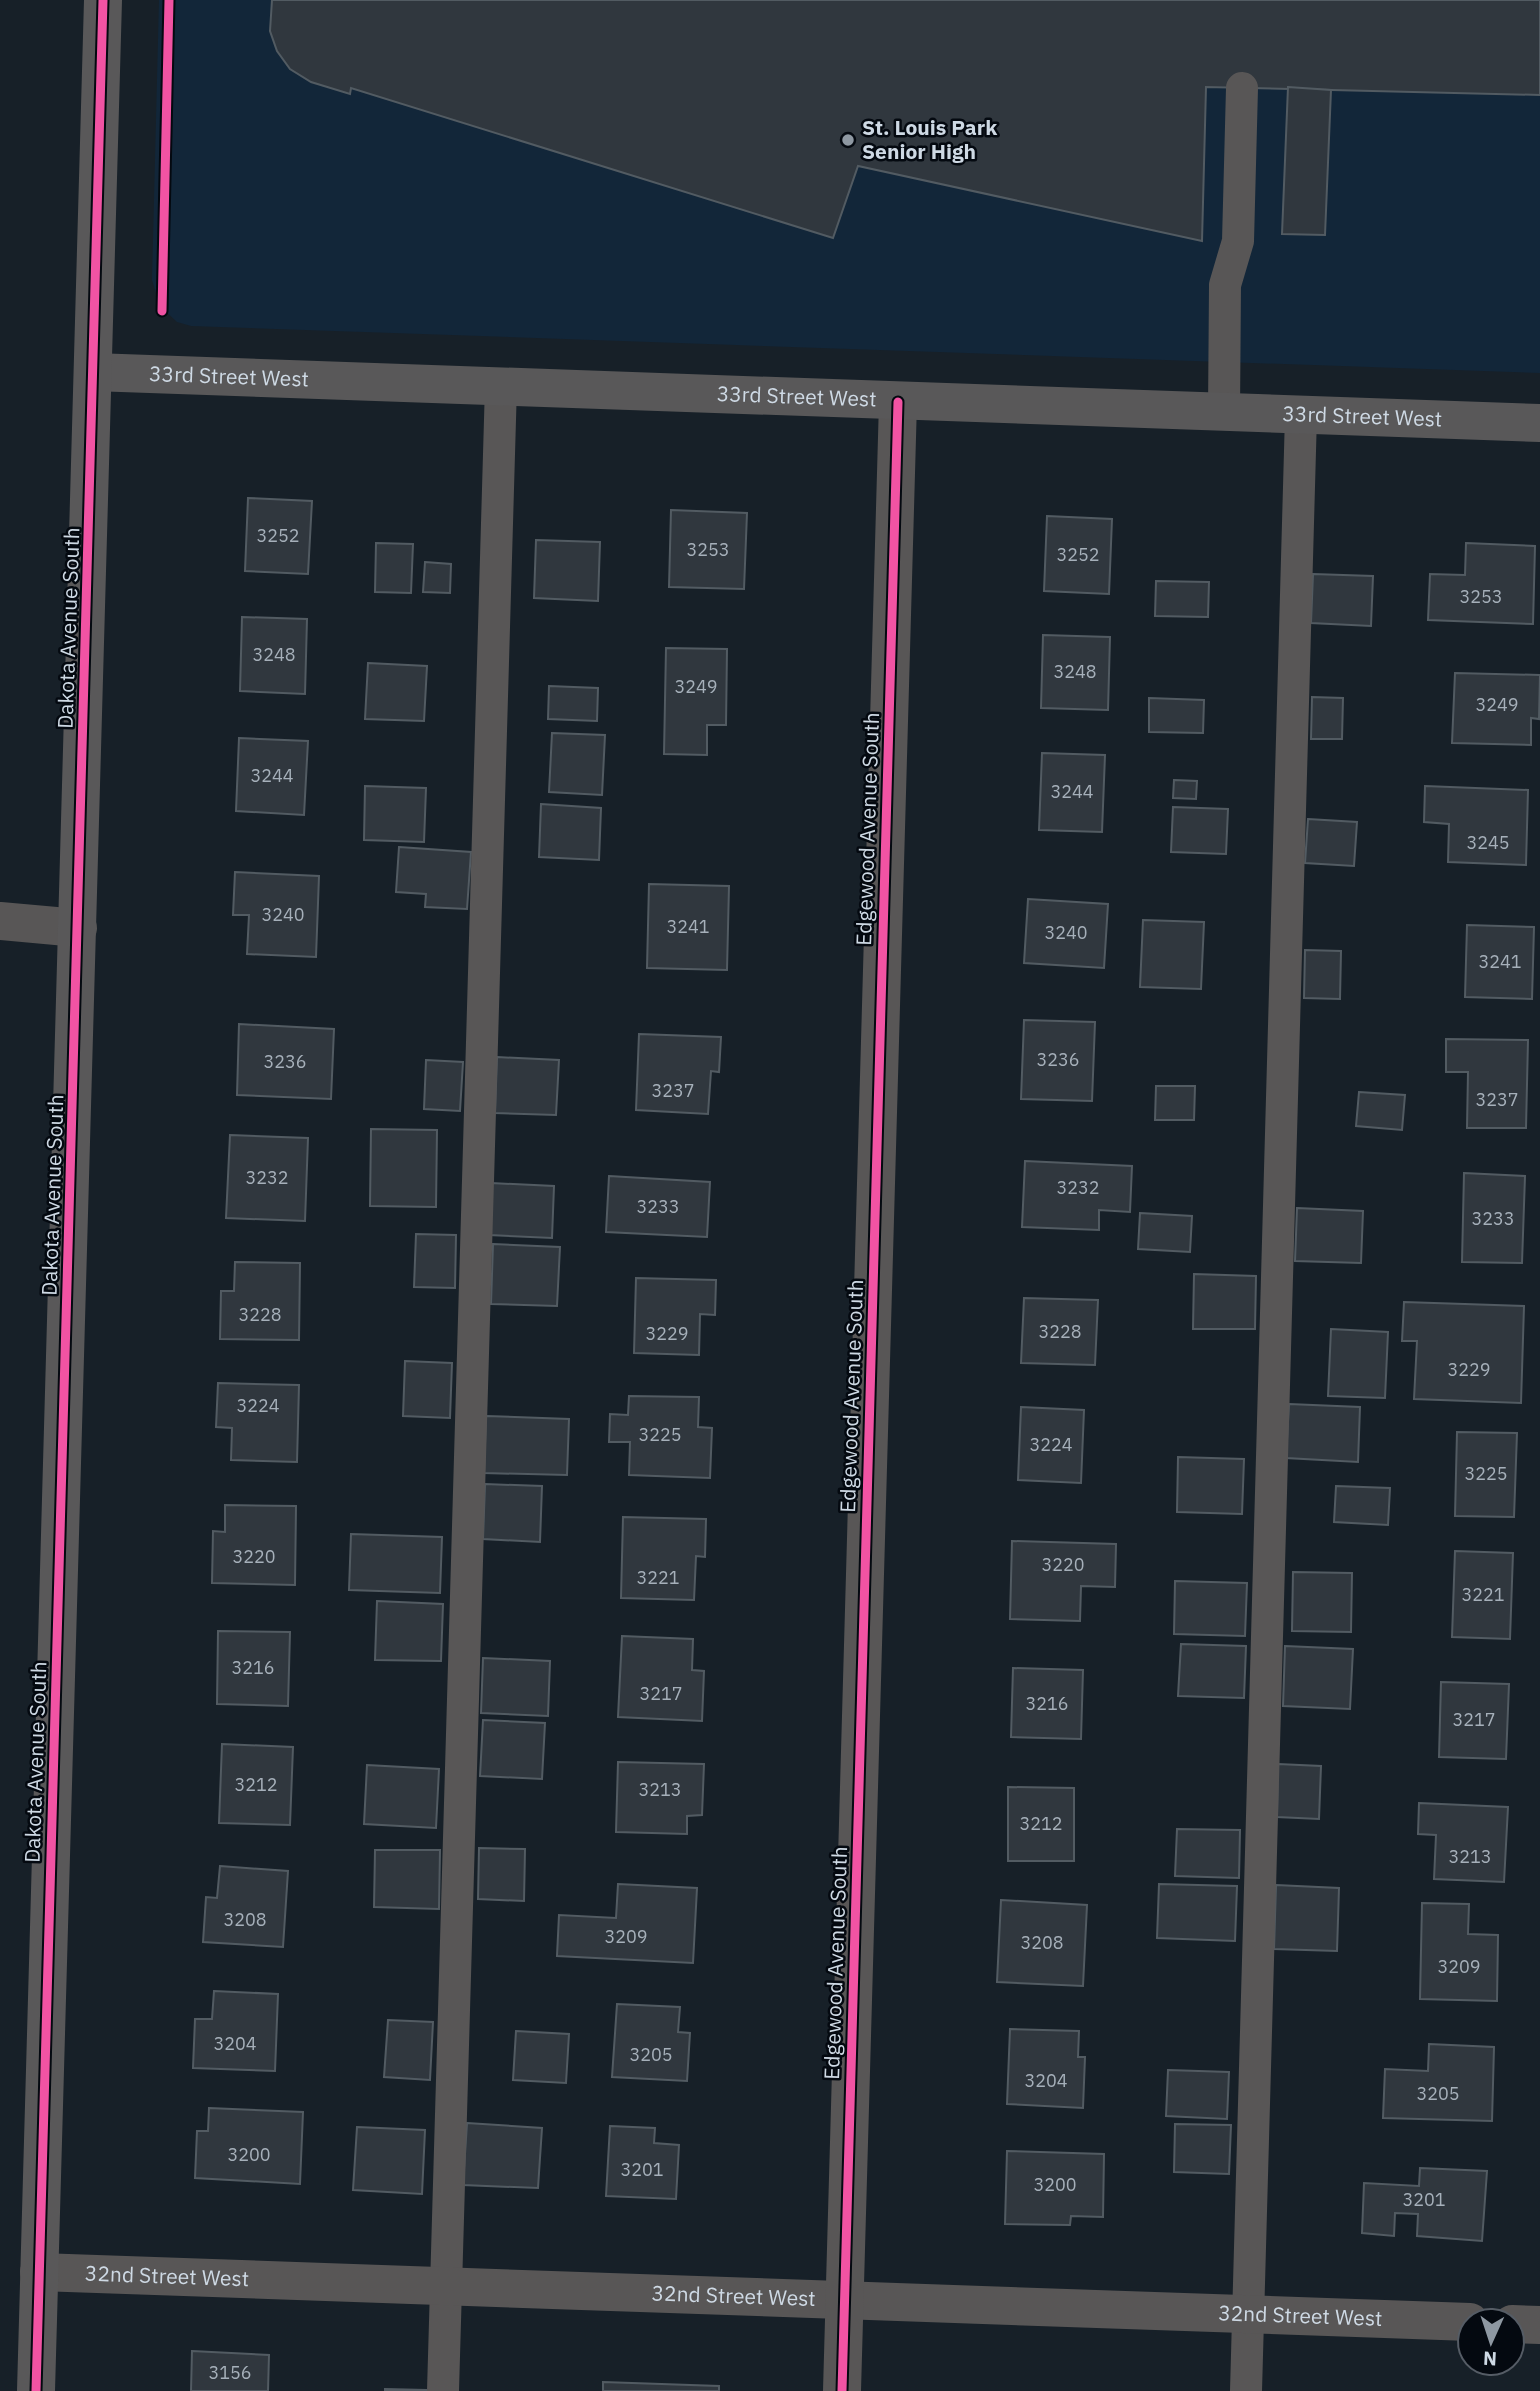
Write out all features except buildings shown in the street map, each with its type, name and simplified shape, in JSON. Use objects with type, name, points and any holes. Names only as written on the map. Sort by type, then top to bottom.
[{"type":"street","name":"Dakota Avenue South","points":[[36,2391],[103,0]]},
{"type":"street","name":"33rd Street West","points":[[93,372],[1540,423]]},
{"type":"street","name":"Edgewood Avenue South","points":[[842,2391],[898,402]]},
{"type":"street","points":[[0,920],[78,928]]},
{"type":"street","name":"32nd Street West","points":[[39,2272],[1456,2321]]},
{"type":"lane","points":[[1224,412],[1225,285],[1238,241],[1242,88]]},
{"type":"lane","points":[[443,2391],[501,385]]},
{"type":"lane","points":[[1246,2391],[1301,415]]},
{"type":"shaded area","name":"St. Louis Park Senior High","points":[[159,0],[1540,0],[1540,373],[191,326],[177,322],[160,306],[152,280]]},
{"type":"cycle path","points":[[36,2391],[103,0]]},
{"type":"cycle path","points":[[162,311],[169,0]]},
{"type":"cycle path","points":[[842,2391],[898,402]]},
{"type":"place","name":"St. Louis Park Senior High","points":[[848,140]]}]
